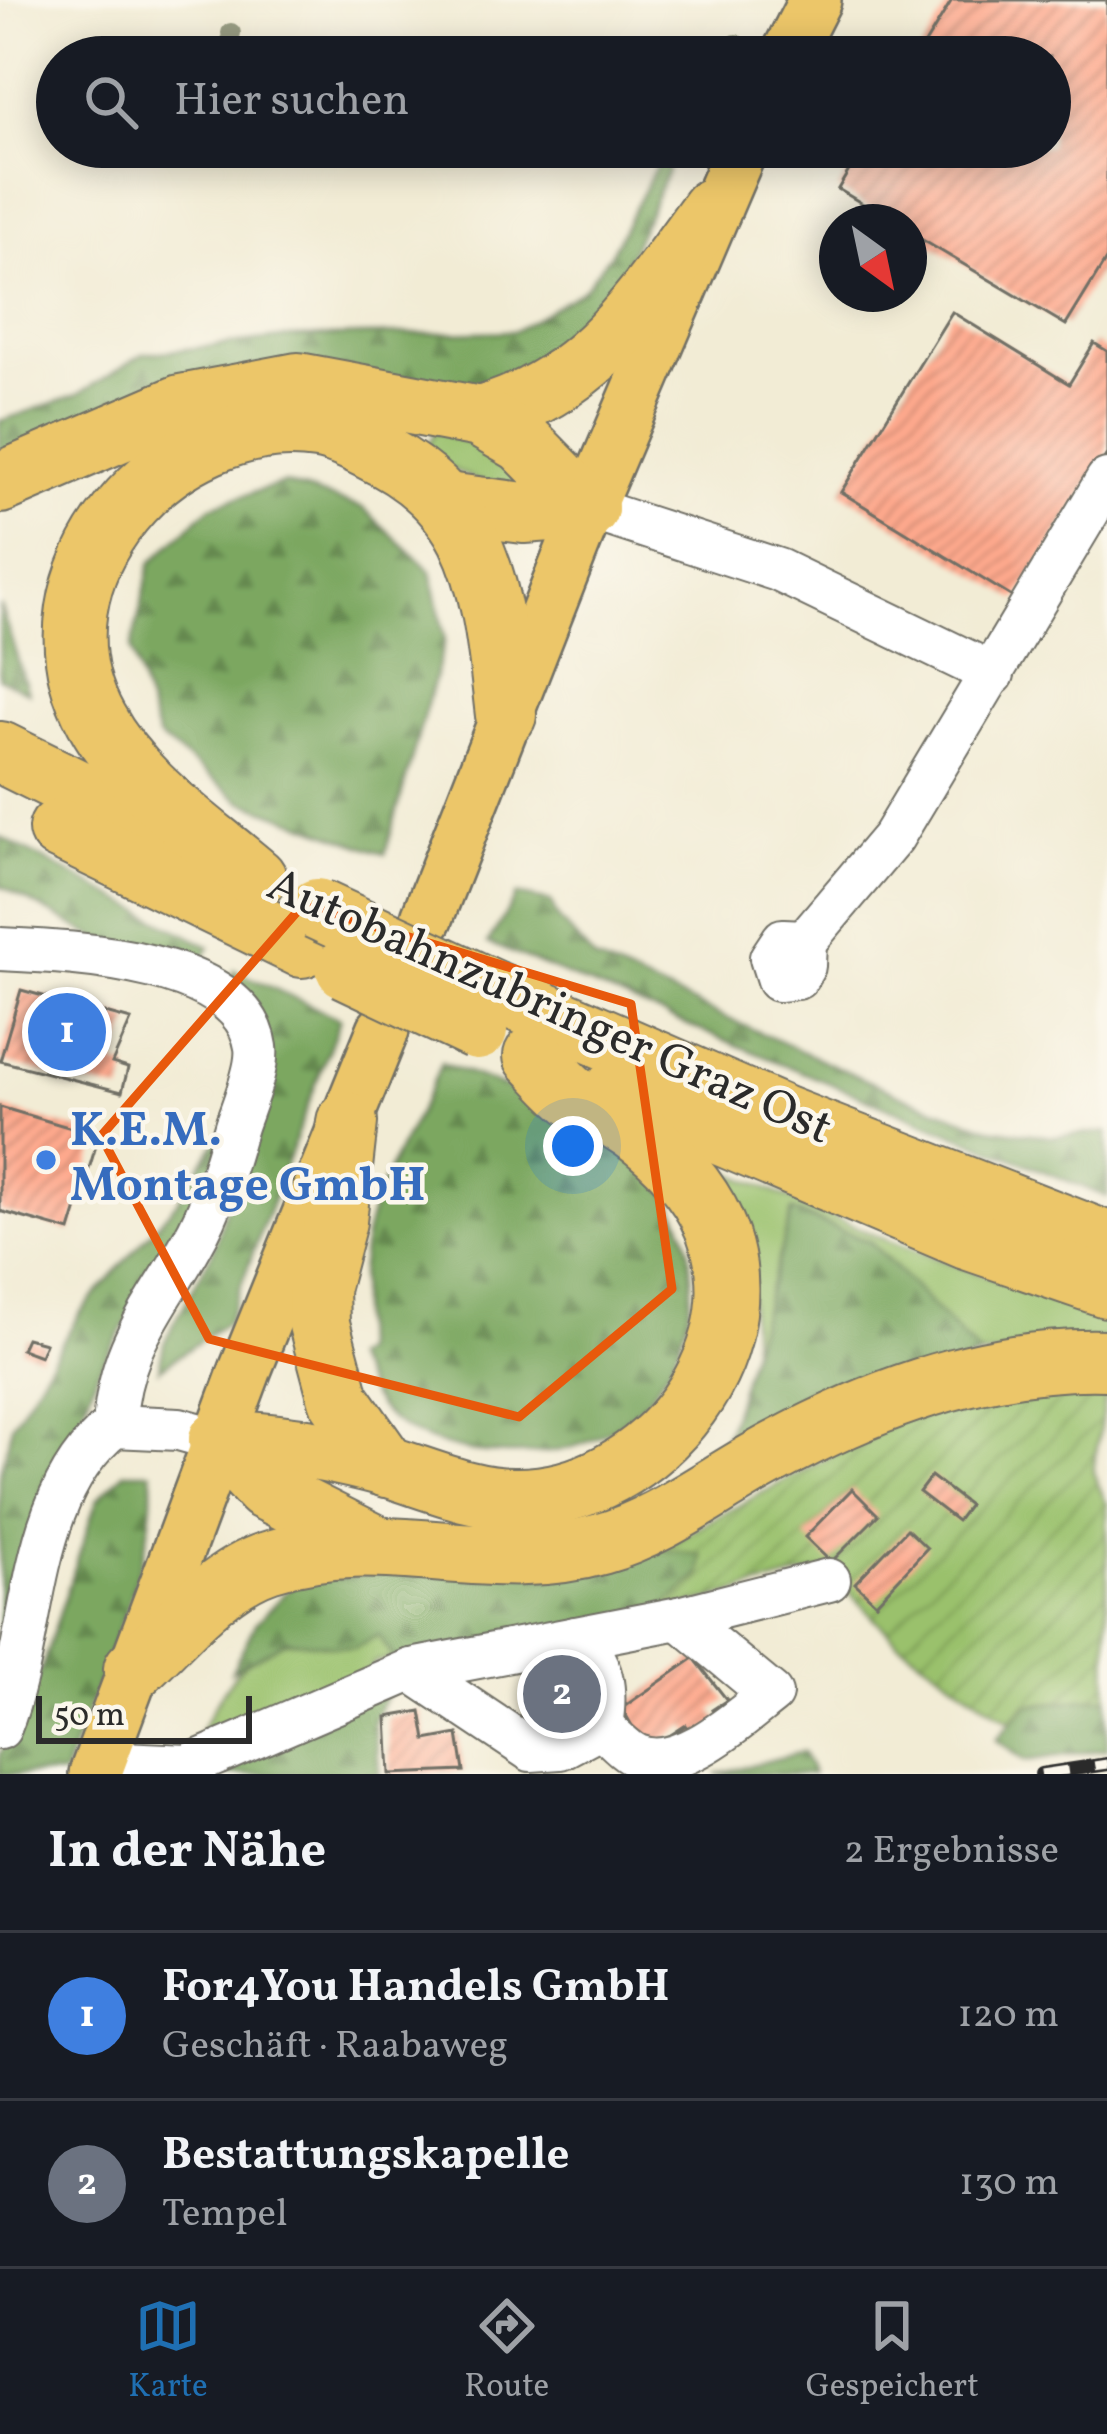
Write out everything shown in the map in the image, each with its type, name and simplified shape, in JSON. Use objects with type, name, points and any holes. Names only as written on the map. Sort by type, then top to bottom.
[{"type":"highway","points":[[481,417],[568,380],[605,347],[711,209]]},
{"type":"highway","points":[[0,483],[181,405],[298,383],[481,417],[523,442],[588,508]]},
{"type":"highway","points":[[256,878],[127,768],[93,715],[76,656],[80,600],[99,542],[132,496],[176,460],[217,439],[279,429],[320,429],[407,469],[446,503],[483,578],[506,715]]},
{"type":"highway","points":[[446,503],[524,513],[588,508]]},
{"type":"highway","name":"Autobahnzubringer Graz Ost","points":[[0,752],[256,878],[309,928]]},
{"type":"highway","name":"Autobahnzubringer Graz Ost","points":[[0,799],[309,928],[485,1011],[784,1117],[1107,1241]]},
{"type":"highway","name":"Autobahnzubringer Graz Ost","points":[[485,1011],[534,1056],[967,1239],[1107,1287]]},
{"type":"highway","points":[[219,1440],[280,1443],[474,1493],[514,1498],[558,1493],[598,1480],[631,1464],[668,1433],[716,1355],[728,1309],[725,1262],[710,1215],[662,1153],[623,1122],[579,1100],[534,1056]]},
{"type":"highway","points":[[347,1122],[336,1221],[318,1289],[319,1324],[339,1399],[387,1467]]},
{"type":"highway","points":[[134,1669],[215,1593],[263,1564],[371,1543],[478,1556],[544,1556],[603,1544],[868,1406],[948,1379],[1025,1365],[1107,1360]]},
{"type":"highway","points":[[219,1440],[264,1489],[371,1543]]},
{"type":"main road","points":[[797,36],[815,0]]},
{"type":"main road","points":[[427,918],[588,508],[732,168]]},
{"type":"main road","points":[[98,1768],[219,1440],[383,1030]]},
{"type":"street","points":[[805,941],[893,837],[1107,480]]},
{"type":"street","points":[[588,508],[778,570],[993,674]]},
{"type":"street","points":[[0,949],[91,954],[181,974],[238,1009],[256,1048],[216,1197],[147,1313],[118,1378],[114,1426],[82,1456],[55,1509],[0,1728]]},
{"type":"street","points":[[114,1426],[178,1429],[219,1440]]},
{"type":"street","points":[[98,1768],[188,1766],[411,1670],[679,1618],[829,1580]]},
{"type":"street","points":[[601,1726],[637,1756],[658,1760],[682,1754],[771,1694],[679,1618]]},
{"type":"street","points":[[576,1638],[601,1670],[605,1697],[601,1726]]},
{"type":"street","points":[[411,1670],[531,1750],[560,1748],[601,1726]]},
{"type":"highlighted area","points":[[303,905],[631,1004],[672,1289],[519,1417],[209,1339],[101,1136]]},
{"type":"green space","points":[[655,168],[667,168],[615,287],[575,337],[537,371],[478,394],[0,454],[0,421],[77,395],[143,354],[291,337],[515,331],[584,289],[611,253]]},
{"type":"green space","points":[[436,430],[491,451],[541,492],[493,488],[422,455]]},
{"type":"green space","points":[[283,483],[363,508],[431,571],[445,640],[385,854],[241,801],[158,737],[131,649],[151,563],[211,506]]},
{"type":"green space","points":[[0,605],[28,692],[0,678]]},
{"type":"green space","points":[[0,837],[210,947],[196,969],[100,940],[0,885]]},
{"type":"green space","points":[[517,895],[551,902],[556,916],[595,960],[908,1098],[989,1128],[1052,1137],[1107,1132],[1107,1197],[488,943]]},
{"type":"green space","points":[[234,970],[340,1019],[227,1323],[159,1369],[164,1343],[214,1249],[269,1053],[231,983]]},
{"type":"green space","points":[[441,1063],[560,1110],[616,1142],[661,1186],[679,1217],[689,1250],[691,1285],[675,1353],[658,1384],[635,1411],[592,1440],[526,1454],[464,1450],[427,1439],[384,1413],[351,1358],[360,1352],[360,1273],[370,1215]]},
{"type":"green space","points":[[224,1129],[211,1206],[142,1297],[98,1371],[66,1455],[0,1685],[0,1478],[12,1425],[80,1313],[177,1202]]},
{"type":"green space","points":[[693,1157],[888,1241],[1107,1319],[1107,1343],[980,1356],[870,1242],[793,1211],[752,1353],[749,1279]]},
{"type":"green space","points":[[792,1211],[870,1242],[980,1356],[714,1460],[729,1427]]},
{"type":"green space","points":[[1107,1384],[1093,1472],[1107,1505],[1107,1697],[1027,1705],[1011,1722],[898,1642],[826,1569],[657,1613],[700,1576],[702,1555],[658,1549],[898,1420],[1061,1386]]},
{"type":"green space","points":[[125,1472],[151,1472],[146,1540],[122,1622],[64,1774],[0,1774],[0,1755],[43,1664],[97,1500]]},
{"type":"green space","points":[[658,1549],[702,1554],[700,1575],[657,1613],[394,1659],[378,1635],[354,1648],[287,1640],[232,1671],[255,1624],[296,1581]]},
{"type":"green space","points":[[378,1635],[394,1659],[374,1662],[369,1673],[188,1753],[230,1682],[258,1652],[276,1643],[347,1644]]},
{"type":"green space","points":[[389,1689],[373,1721],[380,1774],[190,1774]]},
{"type":"green space","points":[[1107,1697],[1107,1749],[1025,1761],[996,1739],[1027,1705]]},
{"type":"green space","points":[[803,1752],[812,1774],[716,1774]]},
{"type":"building","points":[[952,0],[1107,0],[1107,258],[1066,325],[927,243],[927,204],[863,204],[838,189],[850,168],[1071,168],[1071,36],[930,36]]},
{"type":"building","points":[[952,312],[1069,384],[1094,343],[1107,351],[1107,454],[1017,600],[841,492]]},
{"type":"building","points":[[21,990],[131,1020],[112,1063],[128,1068],[122,1092],[0,1061]]},
{"type":"building","name":"K.E.M. Montage GmbH","points":[[0,1107],[99,1136],[70,1231],[0,1211]]},
{"type":"building","points":[[26,1338],[45,1343],[40,1356],[21,1349]]},
{"type":"building","points":[[931,1476],[969,1505],[957,1521],[919,1492]]},
{"type":"building","points":[[852,1489],[878,1515],[831,1562],[805,1537]]},
{"type":"building","points":[[907,1529],[927,1548],[876,1603],[855,1583]]},
{"type":"building","points":[[556,1651],[592,1708],[563,1726],[527,1669]]},
{"type":"building","points":[[694,1658],[727,1700],[712,1710],[720,1722],[696,1739],[686,1725],[646,1751],[622,1708]]},
{"type":"building","points":[[421,1711],[426,1740],[458,1734],[464,1771],[390,1774],[387,1717]]},
{"type":"railway","points":[[1041,1774],[1107,1764]]},
{"type":"place","name":"For4You Handels GmbH","points":[[67,1032]]},
{"type":"place","name":"K.E.M. Montage GmbH","points":[[46,1160]]},
{"type":"place","name":"Bestattungskapelle","points":[[562,1694]]}]
